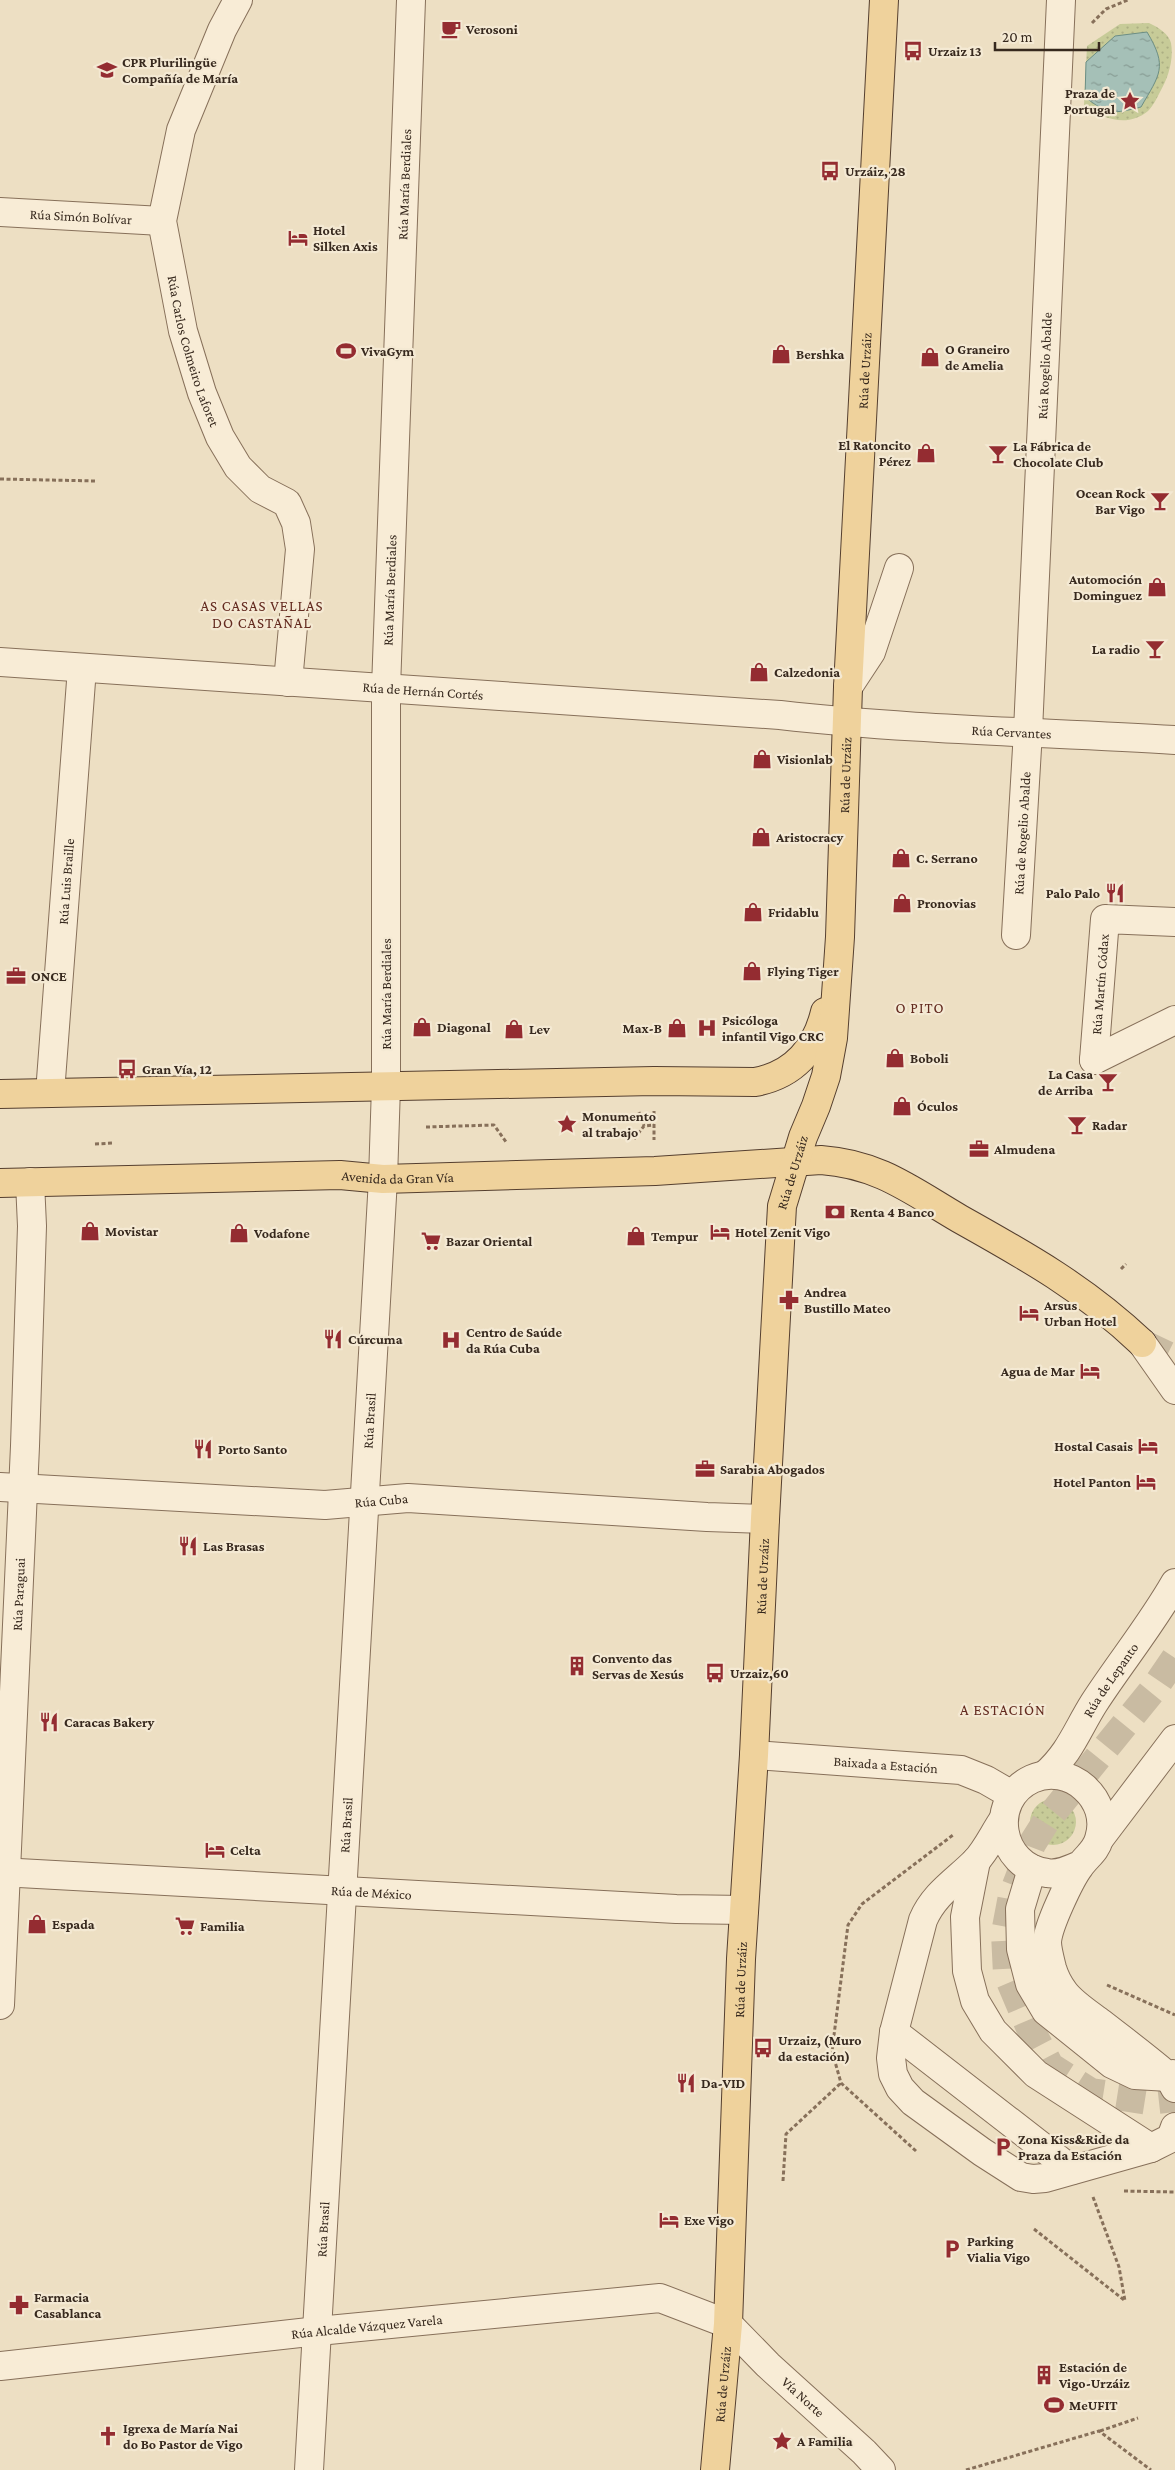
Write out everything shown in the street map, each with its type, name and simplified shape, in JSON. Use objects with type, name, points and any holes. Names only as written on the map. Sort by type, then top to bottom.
[{"type":"main road","name":"Rúa de Urzáiz","points":[[715,2470],[728,2324],[744,1910],[754,1755],[764,1519],[782,1206],[794,1163],[816,1106],[828,1066],[833,1038],[840,937],[846,722],[884,0]]},
{"type":"main road","points":[[0,1094],[654,1081],[755,1082],[769,1080],[800,1061],[817,1039],[829,998],[840,937]]},
{"type":"main road","name":"Avenida da Gran Vía","points":[[0,1183],[340,1175],[383,1179],[654,1172],[822,1160],[847,1162],[888,1176],[1076,1287],[1115,1318],[1142,1343]]},
{"type":"street","name":"Rúa Carlos Colmeiro Laforet","points":[[238,0],[222,30],[181,130],[162,221],[183,331],[202,393],[220,437],[238,468],[260,489],[287,503],[296,523],[300,549],[288,682]]},
{"type":"street","name":"Rúa María Berdiales","points":[[383,1179],[386,1086],[386,688],[411,0]]},
{"type":"street","name":"Rúa Rogelio Abalde","points":[[1028,731],[1061,0]]},
{"type":"street","name":"Rúa Simón Bolívar","points":[[0,212],[162,221]]},
{"type":"street","points":[[848,687],[871,652],[899,568]]},
{"type":"street","name":"Rúa de Hernán Cortés","points":[[0,662],[770,714],[846,722]]},
{"type":"street","name":"Rúa Luis Braille","points":[[50,1093],[82,668]]},
{"type":"street","name":"Rúa Cervantes","points":[[846,722],[1175,740]]},
{"type":"street","name":"Rúa de Rogelio Abalde","points":[[1016,935],[1028,731]]},
{"type":"street","name":"Rúa Martín Códax","points":[[1175,922],[1105,919],[1094,1060],[1175,1020]]},
{"type":"street","name":"Rúa Brasil","points":[[308,2470],[318,2331],[383,1179]]},
{"type":"street","name":"Rúa Paraguai","points":[[0,2005],[11,1488],[32,1226],[30,1182]]},
{"type":"street","points":[[1142,1343],[1175,1390]]},
{"type":"street","name":"Rúa Cuba","points":[[11,1488],[325,1505],[408,1498],[764,1519]]},
{"type":"street","name":"Rúa de Lepanto","points":[[1045,1775],[1058,1764],[1075,1740],[1092,1705],[1163,1604],[1175,1583]]},
{"type":"street","points":[[1173,2080],[1064,1992],[1052,1969],[1047,1942],[1052,1920],[1080,1866],[1092,1854],[1100,1838],[1175,1739]]},
{"type":"street","name":"Baixada a Estación","points":[[754,1755],[961,1770],[986,1780],[1012,1795]]},
{"type":"street","points":[[1080,1866],[1064,1872],[1048,1874],[1032,1869],[1018,1860],[1008,1846],[1004,1833],[1003,1820],[1006,1806],[1012,1795],[1021,1785],[1045,1775],[1061,1775],[1077,1781],[1090,1792],[1098,1806],[1102,1822],[1100,1838]]},
{"type":"street","points":[[1003,1820],[976,1861],[929,1906],[923,1920],[894,2032],[890,2058],[893,2074],[900,2088],[913,2102],[1021,2177],[1033,2179],[1046,2178],[1152,2148],[1171,2138],[1175,2127]]},
{"type":"street","points":[[976,1861],[965,1917],[967,1972],[976,2001],[993,2032],[1036,2074],[1152,2148]]},
{"type":"street","points":[[1032,1869],[1020,1909],[1021,1950],[1030,1984],[1046,2011],[1112,2064],[1134,2075],[1173,2080]]},
{"type":"street","name":"Rúa de México","points":[[4,1872],[676,1909],[744,1910]]},
{"type":"street","points":[[894,2032],[1072,2170]]},
{"type":"street","name":"Rúa Alcalde Vázquez Varela","points":[[0,2366],[318,2331],[660,2298],[728,2324]]},
{"type":"street","name":"Vía Norte","points":[[728,2324],[768,2365],[836,2426],[881,2470]]},
{"type":"path","points":[[0,479],[96,481]]},
{"type":"path","points":[[654,1081],[654,1172]]},
{"type":"path","points":[[426,1127],[494,1125],[504,1142],[514,1142]]},
{"type":"path","points":[[627,1140],[634,1139],[644,1126],[654,1125]]},
{"type":"path","points":[[96,1144],[114,1143]]},
{"type":"path","points":[[1121,1269],[1126,1264]]},
{"type":"path","points":[[916,2151],[841,2083],[832,2051],[848,1925],[862,1904],[959,1830]]},
{"type":"path","points":[[1098,1980],[1175,2015]]},
{"type":"path","points":[[783,2181],[786,2134],[841,2083]]},
{"type":"path","points":[[1034,2229],[1125,2301],[1119,2266],[1090,2190]]},
{"type":"path","points":[[1118,2191],[1175,2192]]},
{"type":"path","points":[[966,2470],[1138,2418]]},
{"type":"path","points":[[1099,2431],[1151,2470]]},
{"type":"green space","points":[[1149,23],[1166,34],[1172,49],[1168,75],[1150,109],[1132,119],[1115,120],[1107,118],[1084,105],[1087,46],[1120,24]]},
{"type":"green space","points":[[1053,1799],[1066,1803],[1072,1809],[1076,1822],[1072,1835],[1066,1841],[1053,1845],[1040,1841],[1034,1835],[1030,1822],[1034,1809],[1040,1803]]},
{"type":"water","points":[[1147,32],[1158,54],[1159,70],[1157,78],[1141,107],[1117,112],[1105,110],[1085,97],[1086,62],[1115,36]]},
{"type":"tunnel","points":[[1142,1343],[1175,1359]]},
{"type":"tunnel","points":[[1175,1658],[1156,1686],[1047,1820],[1032,1844],[1012,1896],[1005,1933],[1007,1974],[1029,2026],[1050,2066],[1091,2092],[1148,2101],[1175,2098]]},
{"type":"place","name":"Verosoni","points":[[451,29]]},
{"type":"place","name":"Urzaiz 13","points":[[913,51]]},
{"type":"place","name":"CPR Plurilingüe Compañía de María","points":[[107,70]]},
{"type":"place","name":"Praza de Portugal","points":[[1130,101]]},
{"type":"place","name":"Urzáiz, 28","points":[[830,171]]},
{"type":"place","name":"Hotel Silken Axis","points":[[298,238]]},
{"type":"place","name":"VivaGym","points":[[346,351]]},
{"type":"place","name":"Bershka","points":[[781,354]]},
{"type":"place","name":"O Graneiro de Amelia","points":[[930,357]]},
{"type":"place","name":"El Ratoncito Pérez","points":[[926,453]]},
{"type":"place","name":"La Fábrica de Chocolate Club","points":[[998,454]]},
{"type":"place","name":"Ocean Rock Bar Vigo","points":[[1160,501]]},
{"type":"place","name":"Automoción Dominguez","points":[[1157,587]]},
{"type":"place","name":"La radio","points":[[1155,649]]},
{"type":"place","name":"Calzedonia","points":[[759,672]]},
{"type":"place","name":"Visionlab","points":[[762,759]]},
{"type":"place","name":"Aristocracy","points":[[761,837]]},
{"type":"place","name":"C. Serrano","points":[[901,858]]},
{"type":"place","name":"Palo Palo","points":[[1115,893]]},
{"type":"place","name":"Pronovias","points":[[902,903]]},
{"type":"place","name":"Fridablu","points":[[753,912]]},
{"type":"place","name":"Flying Tiger","points":[[752,971]]},
{"type":"place","name":"ONCE","points":[[16,976]]},
{"type":"place","name":"Diagonal","points":[[422,1027]]},
{"type":"place","name":"Max-B","points":[[677,1028]]},
{"type":"place","name":"Psicóloga infantil Vigo CRC","points":[[707,1028]]},
{"type":"place","name":"Lev","points":[[514,1029]]},
{"type":"place","name":"Boboli","points":[[895,1058]]},
{"type":"place","name":"Gran Vía, 12","points":[[127,1069]]},
{"type":"place","name":"La Casa de Arriba","points":[[1108,1082]]},
{"type":"place","name":"Óculos","points":[[902,1106]]},
{"type":"place","name":"Monumento al trabajo","points":[[567,1124]]},
{"type":"place","name":"Radar","points":[[1077,1125]]},
{"type":"place","name":"Almudena","points":[[979,1149]]},
{"type":"place","name":"Renta 4 Banco","points":[[835,1212]]},
{"type":"place","name":"Movistar","points":[[90,1231]]},
{"type":"place","name":"Hotel Zenit Vigo","points":[[720,1232]]},
{"type":"place","name":"Vodafone","points":[[239,1233]]},
{"type":"place","name":"Tempur","points":[[636,1236]]},
{"type":"place","name":"Bazar Oriental","points":[[431,1241]]},
{"type":"place","name":"Andrea Bustillo Mateo","points":[[789,1300]]},
{"type":"place","name":"Arsus Urban Hotel","points":[[1029,1313]]},
{"type":"place","name":"Cúrcuma","points":[[333,1339]]},
{"type":"place","name":"Centro de Saúde da Rúa Cuba","points":[[451,1340]]},
{"type":"place","name":"Agua de Mar","points":[[1090,1371]]},
{"type":"place","name":"Hostal Casais","points":[[1148,1446]]},
{"type":"place","name":"Porto Santo","points":[[203,1449]]},
{"type":"place","name":"Sarabia Abogados","points":[[705,1469]]},
{"type":"place","name":"Hotel Panton","points":[[1146,1482]]},
{"type":"place","name":"Las Brasas","points":[[188,1546]]},
{"type":"place","name":"Convento das Servas de Xesús","points":[[577,1666]]},
{"type":"place","name":"Urzaiz,60","points":[[715,1673]]},
{"type":"place","name":"Caracas Bakery","points":[[49,1722]]},
{"type":"place","name":"Celta","points":[[215,1850]]},
{"type":"place","name":"Espada","points":[[37,1924]]},
{"type":"place","name":"Familia","points":[[185,1926]]},
{"type":"place","name":"Urzaiz, (Muro da estación)","points":[[763,2048]]},
{"type":"place","name":"Da-VID","points":[[686,2083]]},
{"type":"place","name":"Zona Kiss&Ride da Praza da Estación","points":[[1003,2147]]},
{"type":"place","name":"Exe Vigo","points":[[669,2220]]},
{"type":"place","name":"Parking Vialia Vigo","points":[[952,2249]]},
{"type":"place","name":"Farmacia Casablanca","points":[[19,2305]]},
{"type":"place","name":"Estación de Vigo-Urzáiz","points":[[1044,2375]]},
{"type":"place","name":"MeUFIT","points":[[1054,2405]]},
{"type":"place","name":"Igrexa de María Nai do Bo Pastor de Vigo","points":[[108,2436]]},
{"type":"place","name":"A Familia","points":[[782,2441]]},
{"type":"district","name":"AS CASAS VELLAS DO CASTAÑAL","points":[[262,614]]},
{"type":"district","name":"O PITO","points":[[920,1008]]},
{"type":"district","name":"A ESTACIÓN","points":[[1003,1710]]}]
